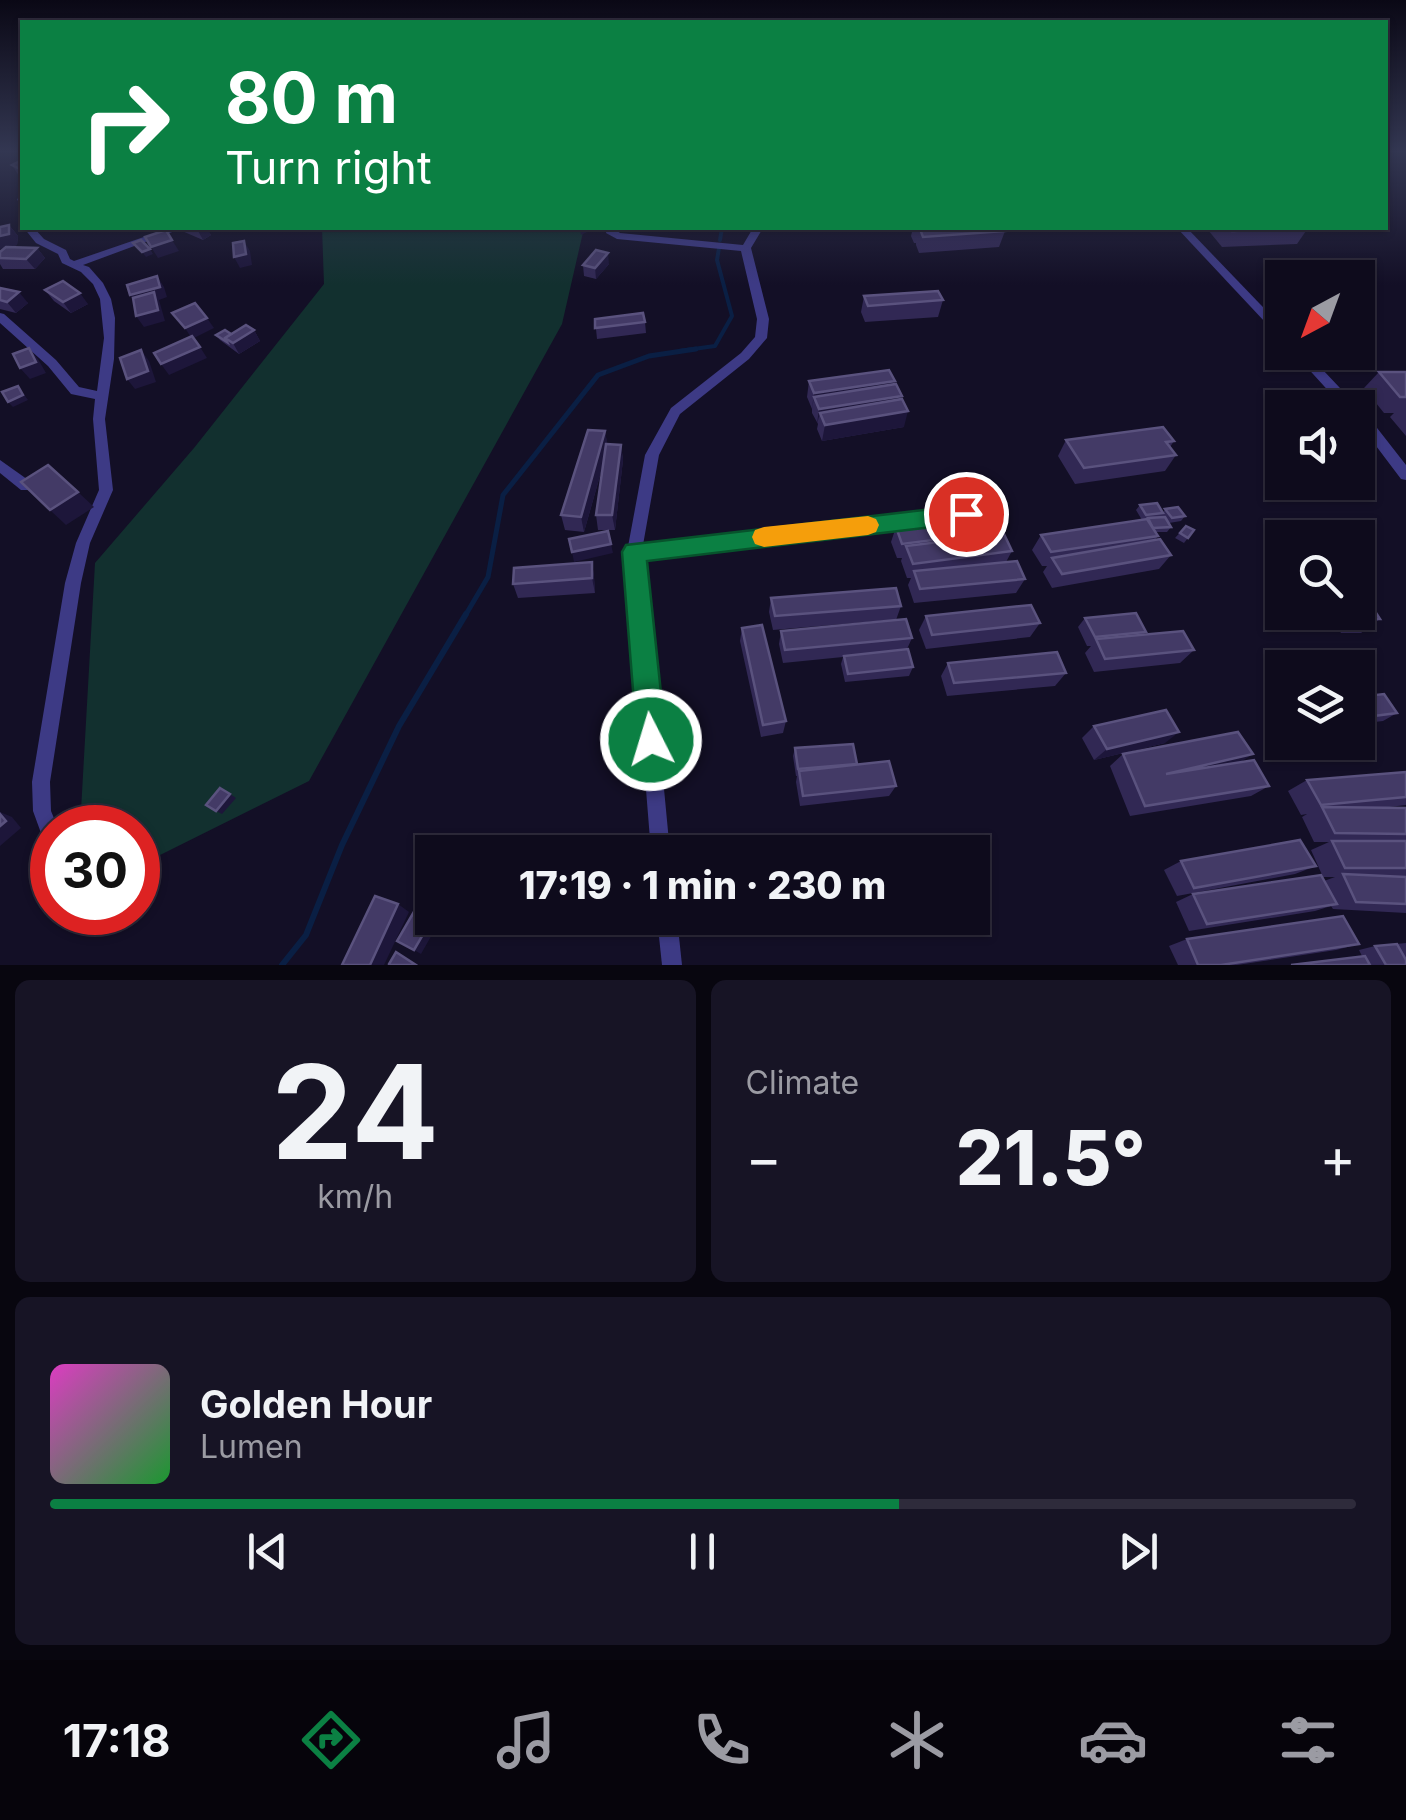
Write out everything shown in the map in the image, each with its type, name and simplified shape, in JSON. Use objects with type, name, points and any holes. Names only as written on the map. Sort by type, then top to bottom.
[{"type":"street","points":[[31,230],[40,241],[62,252],[66,262],[74,264],[103,294],[112,327],[99,418],[106,490],[82,543],[72,583],[41,782],[42,805]]},
{"type":"street","points":[[74,264],[172,230]]},
{"type":"street","points":[[611,230],[616,236],[746,248]]},
{"type":"street","points":[[660,835],[634,552],[652,455],[675,411],[745,356],[761,338],[763,319],[746,248],[757,230]]},
{"type":"street","points":[[1184,230],[1265,315]]},
{"type":"street","points":[[0,317],[52,363],[75,391],[102,396]]},
{"type":"street","points":[[1316,370],[1335,390]]},
{"type":"street","points":[[1375,435],[1406,475]]},
{"type":"street","points":[[0,465],[26,486]]},
{"type":"street","points":[[634,552],[966,514]]},
{"type":"street","points":[[669,935],[672,965]]},
{"type":"green space","points":[[322,230],[584,230],[562,324],[309,781],[160,855],[160,805],[81,805],[95,563],[194,448],[324,284]]},
{"type":"building","points":[[9,225],[9,234],[0,236],[0,227]]},
{"type":"building","points":[[166,230],[172,240],[151,247],[145,237]]},
{"type":"building","points":[[920,230],[1005,231],[923,237]]},
{"type":"building","points":[[141,240],[150,249],[142,252],[133,243]]},
{"type":"building","points":[[244,241],[246,254],[234,257],[233,243]]},
{"type":"building","points":[[6,247],[37,248],[26,259],[0,258]]},
{"type":"building","points":[[596,250],[608,253],[595,268],[583,265]]},
{"type":"building","points":[[157,276],[160,287],[130,295],[127,285]]},
{"type":"building","points":[[63,281],[80,293],[63,302],[45,290]]},
{"type":"building","points":[[0,288],[19,292],[7,302],[0,300]]},
{"type":"building","points":[[938,291],[943,300],[868,306],[864,296]]},
{"type":"building","points":[[154,292],[158,310],[136,316],[133,298]]},
{"type":"building","points":[[195,303],[207,318],[185,328],[172,313]]},
{"type":"building","points":[[643,313],[645,322],[595,328],[595,319]]},
{"type":"building","points":[[246,325],[254,330],[233,343],[225,338]]},
{"type":"building","points":[[225,330],[231,334],[225,338],[227,342],[216,335]]},
{"type":"building","points":[[192,336],[200,347],[161,364],[154,353]]},
{"type":"building","points":[[29,348],[36,362],[20,368],[13,354]]},
{"type":"building","points":[[141,350],[148,371],[127,379],[120,358]]},
{"type":"building","points":[[889,370],[895,381],[814,393],[809,381]]},
{"type":"building","points":[[1379,372],[1406,372],[1406,397],[1400,397]]},
{"type":"building","points":[[896,384],[902,396],[819,409],[814,397]]},
{"type":"building","points":[[18,386],[23,395],[8,402],[2,392]]},
{"type":"building","points":[[902,399],[908,411],[825,425],[820,413]]},
{"type":"building","points":[[1163,427],[1174,441],[1166,442],[1176,455],[1084,468],[1066,440]]},
{"type":"building","points":[[588,430],[605,431],[581,517],[561,515]]},
{"type":"building","points":[[606,444],[621,445],[612,515],[596,515]]},
{"type":"building","points":[[48,465],[78,492],[50,510],[21,482]]},
{"type":"building","points":[[1157,503],[1163,513],[1146,515],[1140,505]]},
{"type":"building","points":[[1178,507],[1185,516],[1172,518],[1165,509]]},
{"type":"building","points":[[996,516],[1004,531],[902,544],[896,527]]},
{"type":"building","points":[[1165,517],[1171,527],[1153,528],[1148,518]]},
{"type":"building","points":[[1147,519],[1158,536],[1051,552],[1041,535]]},
{"type":"building","points":[[1186,526],[1194,530],[1188,538],[1180,533]]},
{"type":"building","points":[[608,531],[611,544],[572,552],[569,539]]},
{"type":"building","points":[[1004,534],[1012,551],[913,564],[906,546]]},
{"type":"building","points":[[1160,539],[1171,555],[1062,574],[1052,558]]},
{"type":"building","points":[[1017,561],[1025,579],[920,589],[914,571]]},
{"type":"building","points":[[592,562],[592,578],[513,584],[514,568]]},
{"type":"building","points":[[896,588],[901,606],[775,616],[771,598]]},
{"type":"building","points":[[1031,605],[1040,623],[932,635],[926,616]]},
{"type":"building","points":[[1136,613],[1146,632],[1095,637],[1085,618]]},
{"type":"building","points":[[906,619],[912,638],[785,650],[781,631]]},
{"type":"building","points":[[762,625],[786,721],[763,725],[742,628]]},
{"type":"building","points":[[1183,631],[1194,650],[1105,659],[1096,639]]},
{"type":"building","points":[[908,649],[913,667],[848,674],[844,656]]},
{"type":"building","points":[[1057,652],[1066,673],[954,683],[948,663]]},
{"type":"building","points":[[1384,694],[1397,713],[1375,716],[1375,695]]},
{"type":"building","points":[[1166,710],[1179,732],[1107,749],[1094,726]]},
{"type":"building","points":[[1238,732],[1253,754],[1166,774],[1254,760],[1269,786],[1145,806],[1123,754]]},
{"type":"building","points":[[853,744],[857,764],[798,769],[795,748]]},
{"type":"building","points":[[889,761],[896,786],[803,796],[799,771]]},
{"type":"building","points":[[1406,772],[1406,797],[1321,805],[1307,780]]},
{"type":"building","points":[[220,788],[230,794],[216,811],[206,805]]},
{"type":"building","points":[[1322,807],[1406,808],[1406,834],[1335,833]]},
{"type":"building","points":[[1300,840],[1316,866],[1194,888],[1181,861]]},
{"type":"building","points":[[1332,841],[1406,841],[1406,868],[1345,868]]},
{"type":"building","points":[[1343,874],[1406,877],[1406,904],[1356,902]]},
{"type":"building","points":[[1321,875],[1337,904],[1207,924],[1193,894]]},
{"type":"building","points":[[375,896],[398,904],[370,965],[342,965]]},
{"type":"building","points":[[415,910],[415,935],[423,935],[414,950],[397,941]]},
{"type":"building","points":[[1343,916],[1359,944],[1198,965],[1187,939]]},
{"type":"building","points":[[1397,944],[1406,965],[1386,965],[1375,946]]},
{"type":"building","points":[[396,952],[416,965],[390,965]]},
{"type":"building","points":[[1365,956],[1370,965],[1291,965]]},
{"type":"waterway","points":[[720,240],[722,230]]},
{"type":"waterway","points":[[679,351],[715,346],[732,316],[717,260],[719,248]]},
{"type":"waterway","points":[[465,616],[488,577],[503,495],[598,375],[649,356],[696,349]]},
{"type":"waterway","points":[[282,965],[306,935],[342,845],[399,726],[466,614]]},
{"type":"slow traffic","points":[[764,537],[868,525]]},
{"type":"route","points":[[651,740],[634,552],[966,514]]}]
